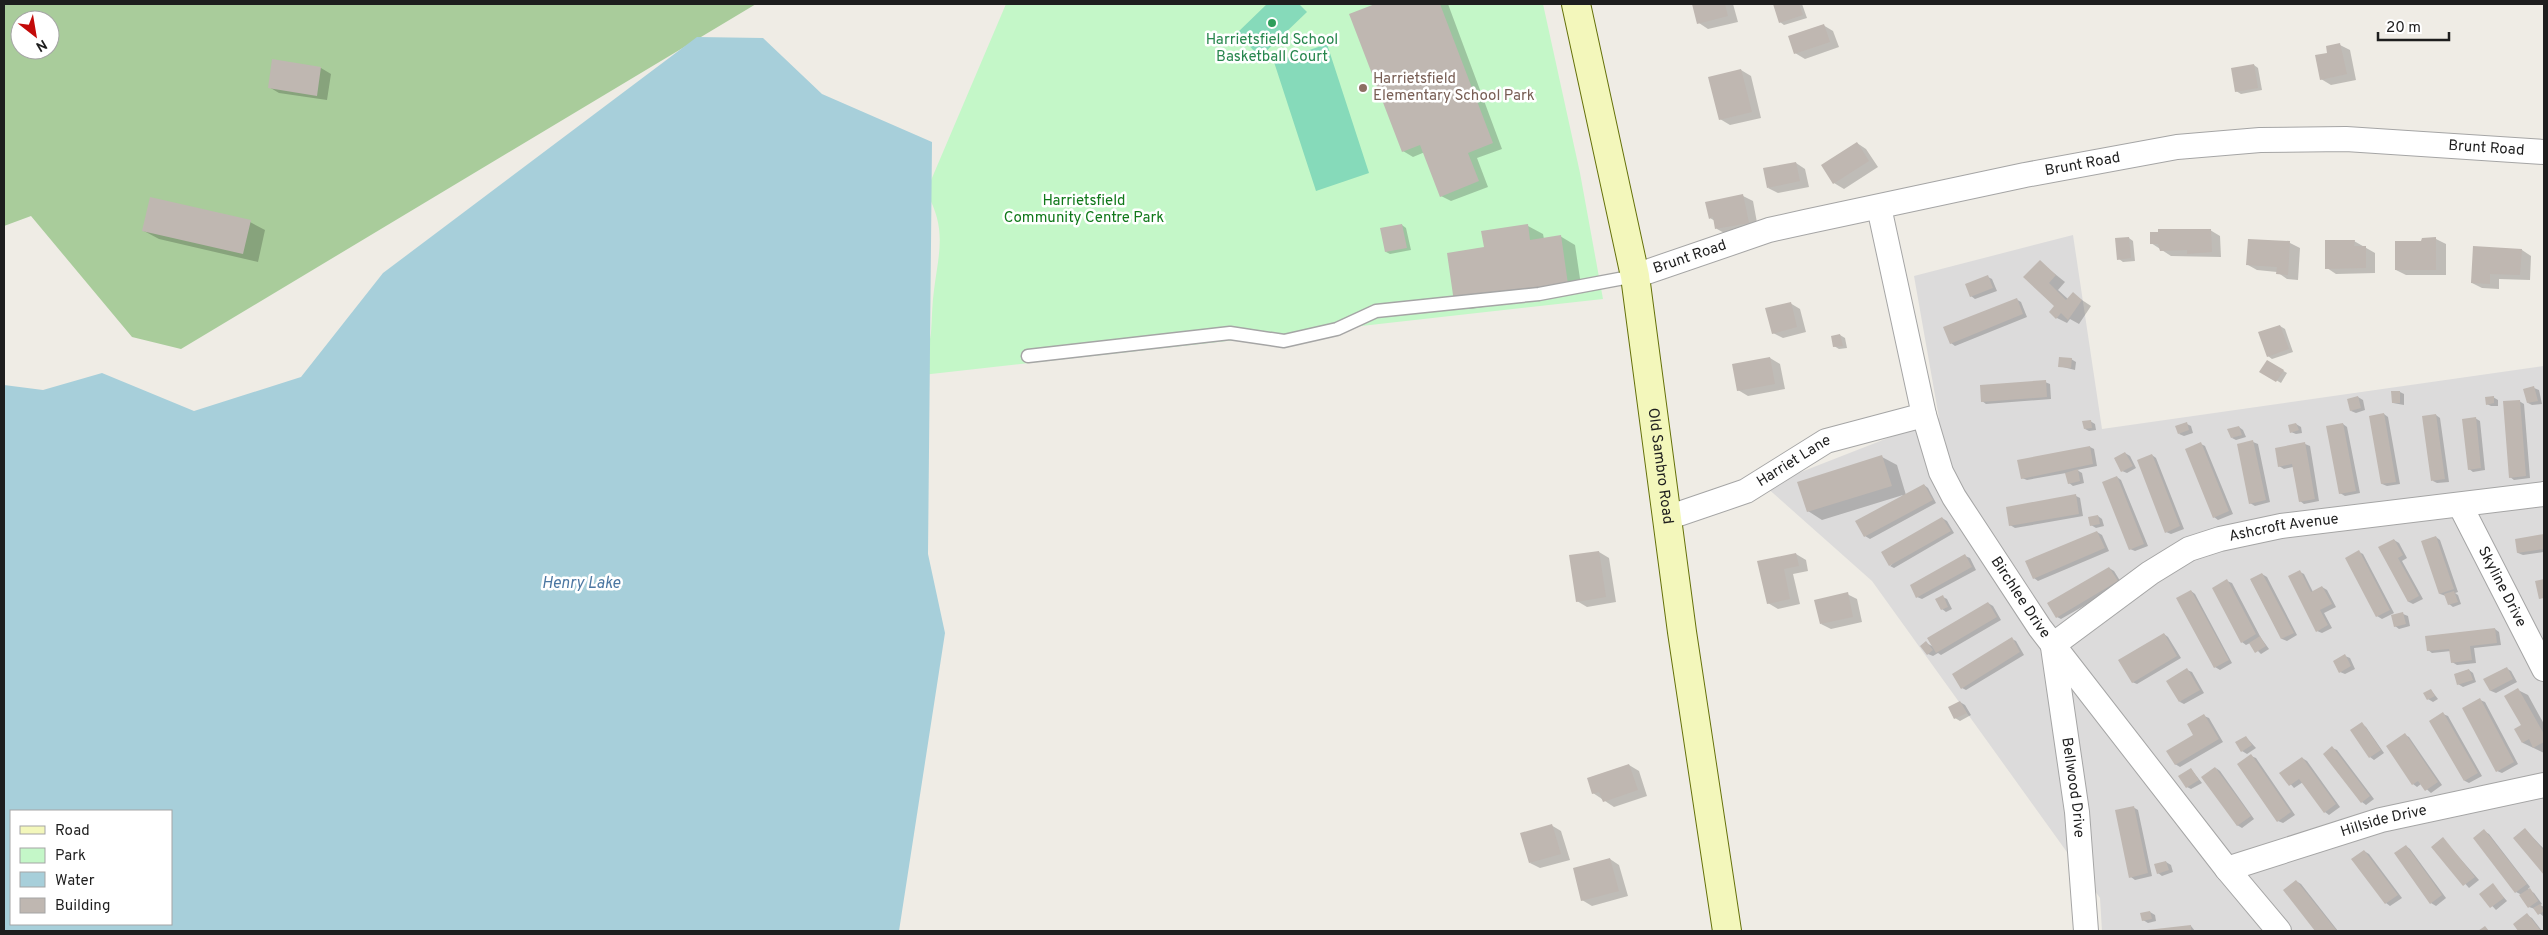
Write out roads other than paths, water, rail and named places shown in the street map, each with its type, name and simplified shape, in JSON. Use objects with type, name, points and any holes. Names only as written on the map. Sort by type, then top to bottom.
[{"type":"main road","name":"Old Sambro Road","points":[[1576,4],[1635,276],[1667,518],[1727,931]]},
{"type":"street","name":"Brunt Road","points":[[1635,276],[1769,230],[2025,175],[2178,147],[2260,140],[2346,139],[2544,152]]},
{"type":"street","name":"Birchlee Drive","points":[[1879,207],[1924,415],[1941,472],[1954,497],[2040,628],[2227,869],[2278,931]]},
{"type":"street","name":"Harriet Lane","points":[[1667,518],[1746,491],[1826,441],[1924,415]]},
{"type":"street","name":"Ashcroft Avenue","points":[[2053,645],[2150,573],[2190,549],[2244,533],[2281,526],[2544,494]]},
{"type":"street","name":"Skyline Drive","points":[[2460,505],[2544,669]]},
{"type":"street","name":"Bellwood Drive","points":[[2053,645],[2077,812],[2086,931]]},
{"type":"street","name":"Hillside Drive","points":[[2227,869],[2381,820],[2544,785]]},
{"type":"lane","points":[[1028,356],[1230,333],[1284,341],[1337,329],[1376,311],[1539,294],[1635,276]]},
{"type":"water","name":"Henry Lake","points":[[697,37],[763,38],[822,94],[932,142],[928,554],[945,633],[899,931],[4,931],[4,385],[43,390],[102,373],[194,411],[301,377],[383,273]]},
{"type":"place","name":"Harrietsfield School Basketball Court","points":[[1272,23]]},
{"type":"place","name":"Harrietsfield Elementary School Park","points":[[1363,88]]},
{"type":"park label","name":"Harrietsfield Community Centre Park","points":[[1084,210]]}]
